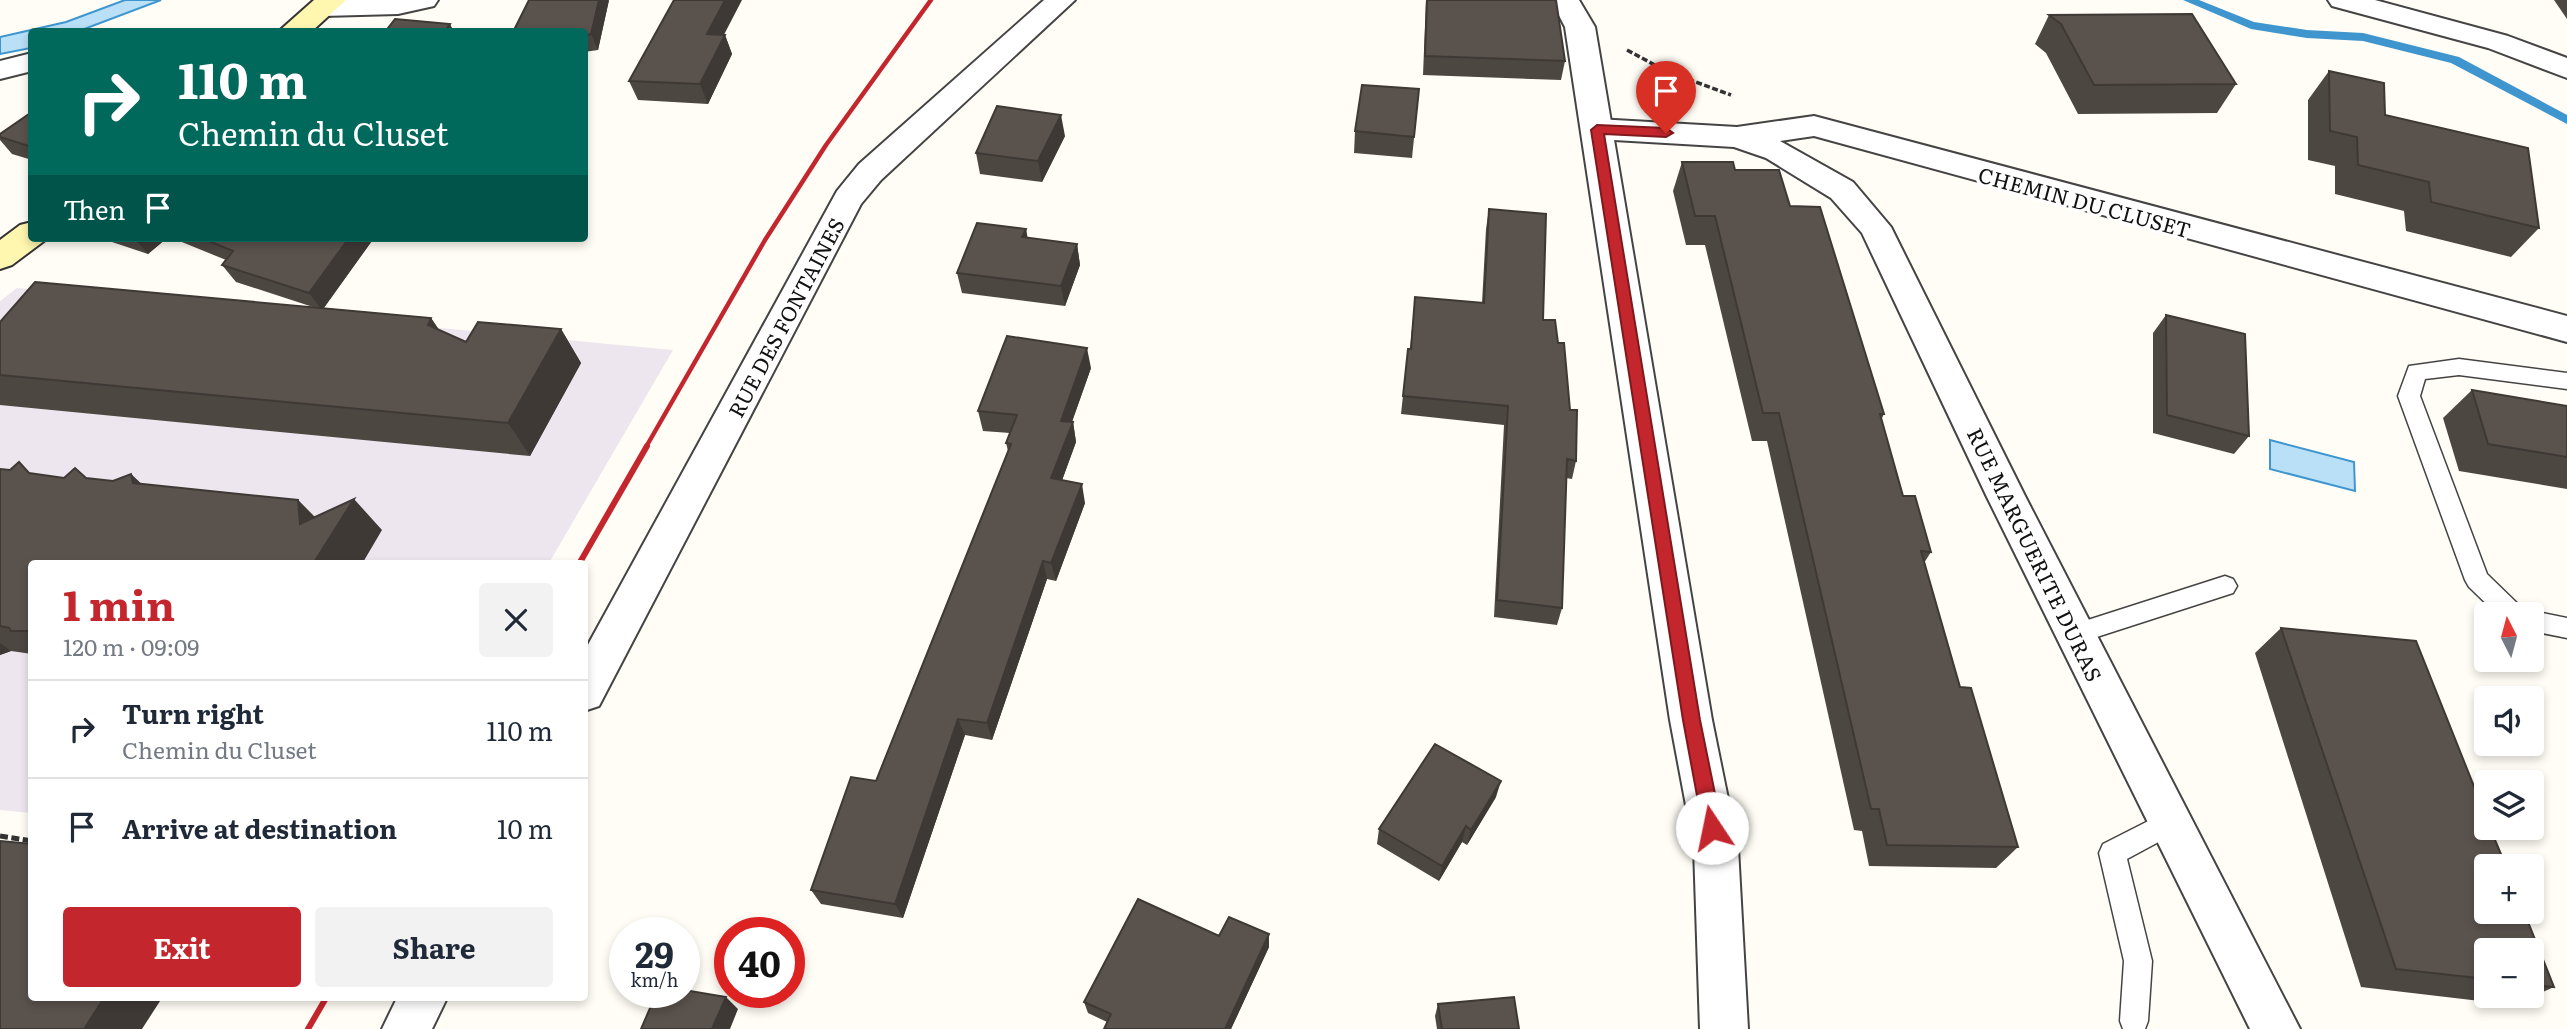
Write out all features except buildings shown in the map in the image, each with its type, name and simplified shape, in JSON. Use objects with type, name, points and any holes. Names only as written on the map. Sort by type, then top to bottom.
[{"type":"main road","points":[[297,28],[327,4]]},
{"type":"main road","points":[[0,257],[28,236]]},
{"type":"street","points":[[327,4],[398,5],[424,0]]},
{"type":"street","name":"RUE DES FONTAINES","points":[[588,686],[848,200],[870,172],[1061,0]]},
{"type":"street","points":[[2342,0],[2498,43],[2567,69]]},
{"type":"street","points":[[1568,5],[1580,27],[1691,720],[1716,848],[1724,1029]]},
{"type":"street","points":[[0,70],[28,63]]},
{"type":"street","points":[[1777,150],[1814,126]]},
{"type":"street","name":"CHEMIN DU CLUSET","points":[[1597,130],[1737,137],[1814,126],[2209,235],[2567,329]]},
{"type":"street","name":"RUE MARGUERITE DURAS","points":[[1737,137],[1777,150],[1842,190],[1875,227],[2006,497],[2276,1029]]},
{"type":"street","points":[[407,1029],[421,1001]]},
{"type":"lane","points":[[2500,602],[2477,580],[2409,396],[2416,372],[2459,367],[2567,381]]},
{"type":"lane","points":[[2075,634],[2225,586]]},
{"type":"lane","points":[[2544,623],[2567,628]]},
{"type":"lane","points":[[2134,1021],[2138,961],[2112,853],[2170,822]]},
{"type":"path","points":[[1568,5],[1602,37],[1666,71],[1740,99]]},
{"type":"path","points":[[0,836],[28,840]]},
{"type":"shaded area","points":[[17,288],[673,350],[551,560],[28,560],[28,813],[0,810],[0,301]]},
{"type":"water","points":[[125,0],[161,0],[87,28],[40,28],[66,22]]},
{"type":"water","points":[[28,31],[28,49],[0,54],[0,37]]},
{"type":"water","points":[[2270,440],[2354,462],[2355,491],[2270,469]]},
{"type":"waterway","points":[[2189,0],[2251,25],[2307,34],[2363,37],[2455,60],[2567,120]]},
{"type":"railway","points":[[646,447],[765,240],[826,145],[931,0]]},
{"type":"railway","points":[[581,560],[647,446]]},
{"type":"railway","points":[[308,1029],[324,1001]]},
{"type":"route","points":[[1666,133],[1597,130],[1691,720],[1712,828]]}]
